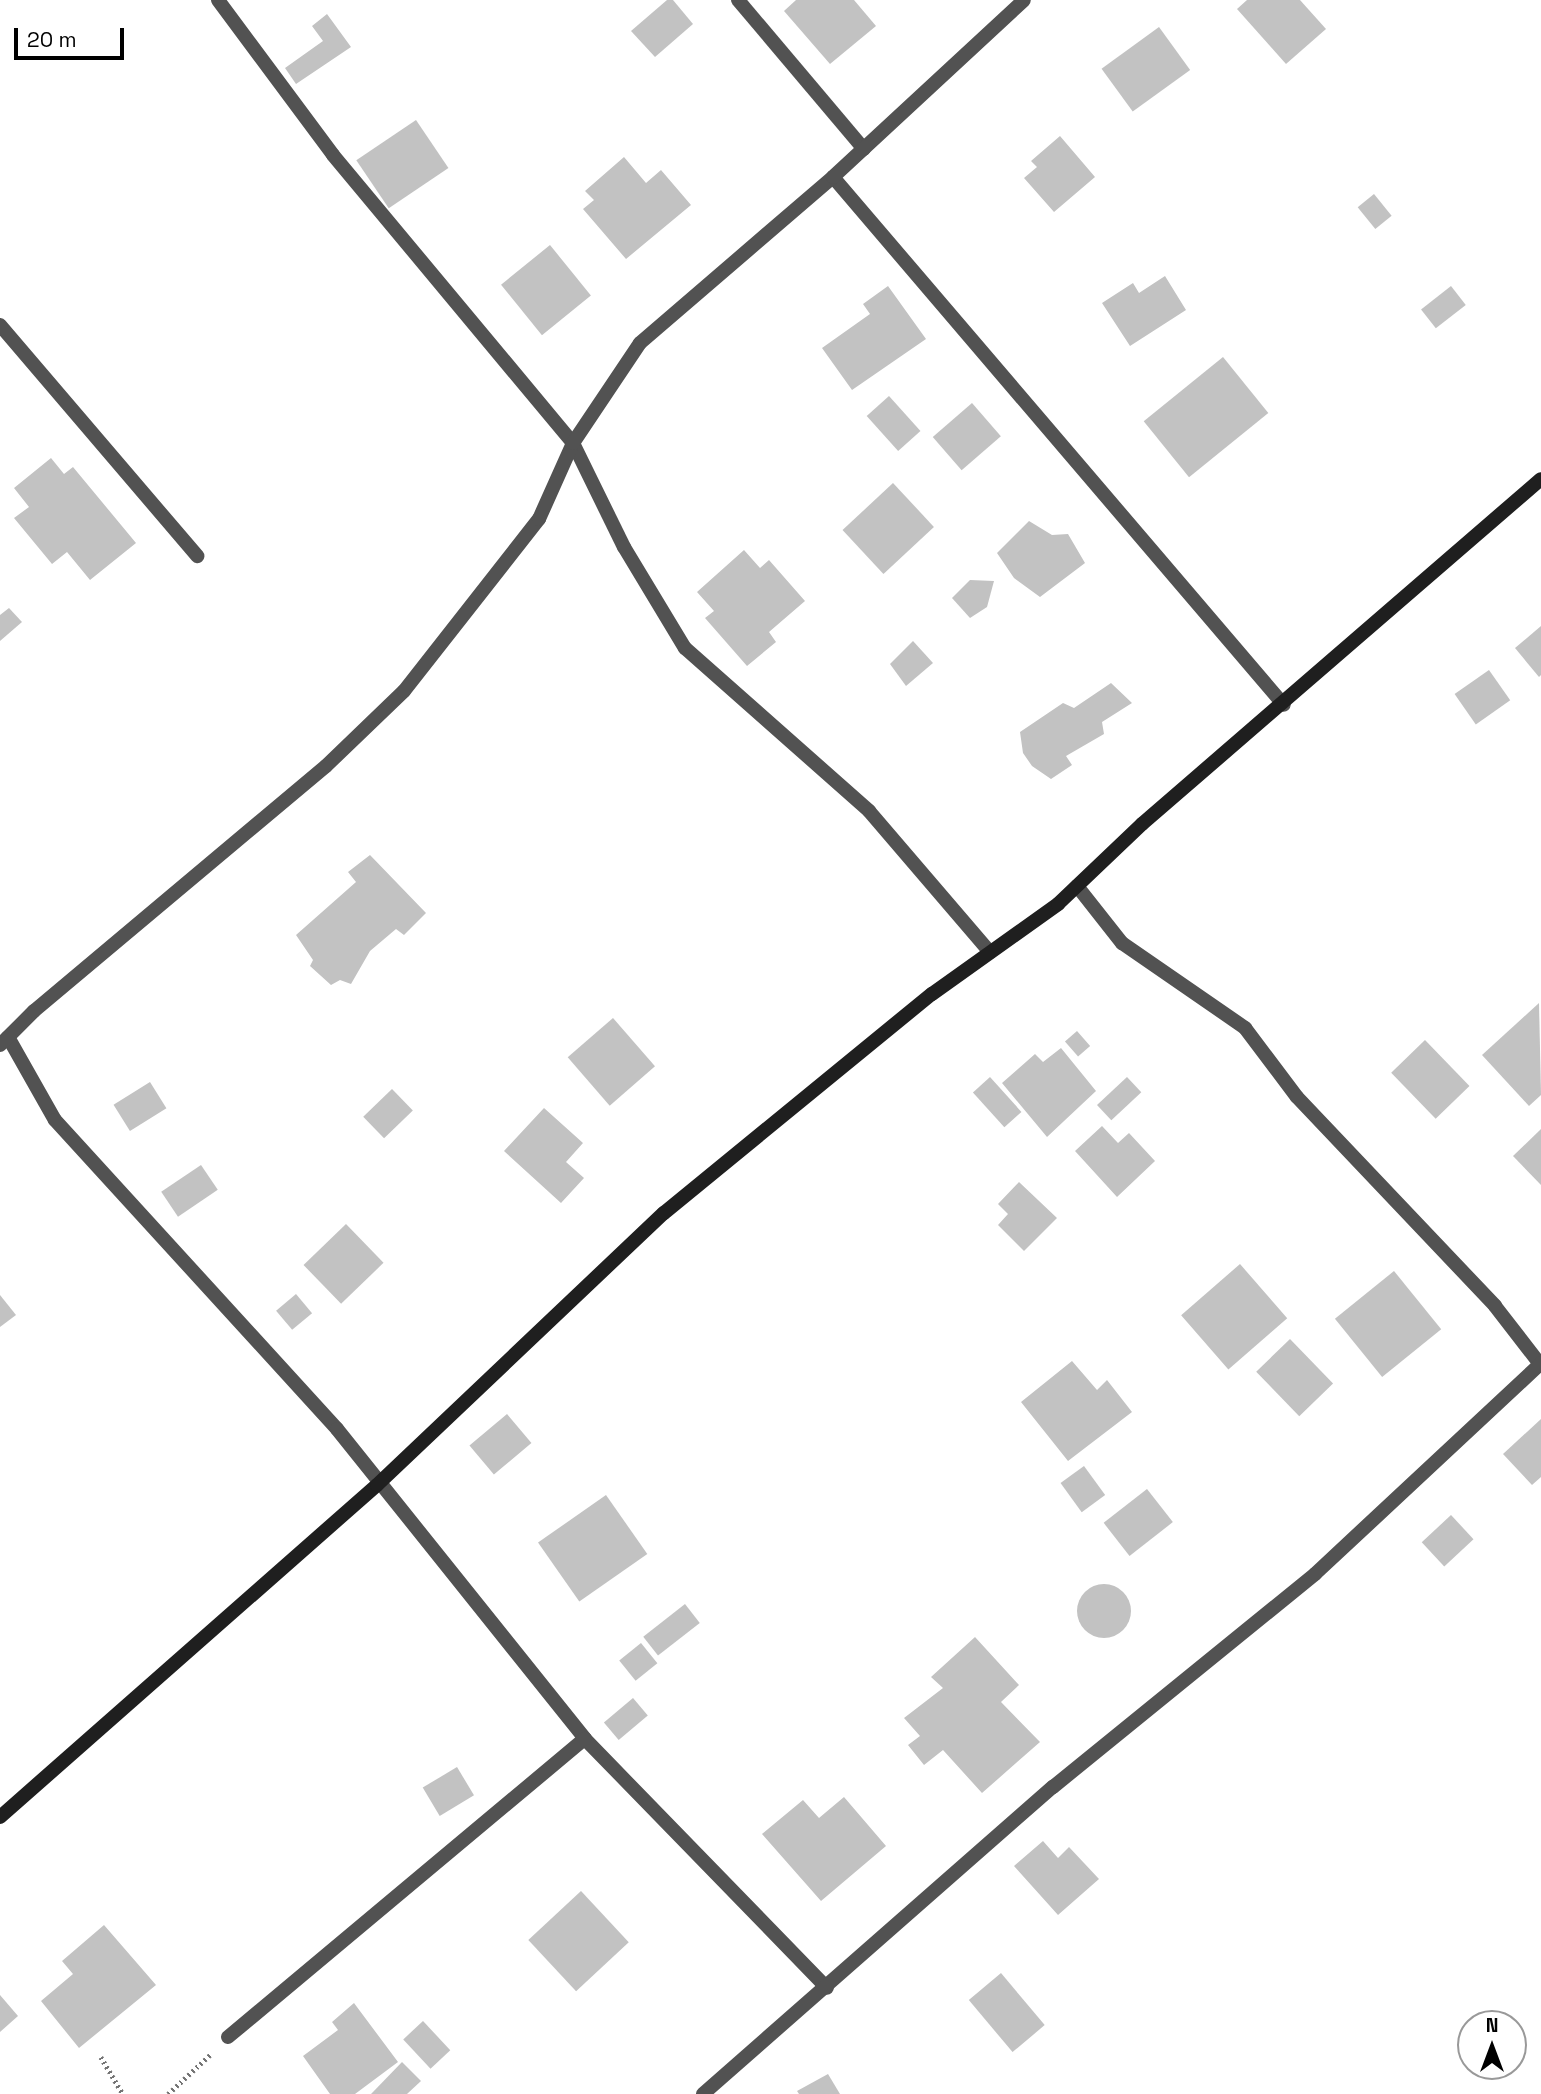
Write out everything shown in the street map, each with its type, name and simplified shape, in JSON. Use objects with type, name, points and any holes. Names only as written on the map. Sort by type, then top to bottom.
[{"type":"street","points":[[218,0],[333,155],[573,443],[624,547],[685,648],[869,811],[990,952]]},
{"type":"street","points":[[738,0],[863,149]]},
{"type":"street","points":[[827,1988],[584,1740],[377,1485],[320,1410],[55,1120],[4,1041],[326,766],[404,691],[539,519],[573,443],[640,343],[833,177],[1019,1]]},
{"type":"street","points":[[833,177],[1284,705]]},
{"type":"street","points":[[0,325],[197,556]]},
{"type":"street","points":[[0,1817],[377,1485],[664,1213],[932,993],[1077,886],[1142,824],[1284,705],[1541,479]]},
{"type":"street","points":[[703,2094],[1053,1787],[1315,1574],[1540,1364],[1495,1306],[1297,1097],[1245,1028],[1122,943],[1077,886]]},
{"type":"street","points":[[228,2038],[584,1740]]},
{"type":"path","points":[[168,2094],[228,2038]]},
{"type":"path","points":[[101,2057],[123,2094]]},
{"type":"building","points":[[667,0],[673,0],[693,24],[655,57],[631,31]]},
{"type":"building","points":[[796,0],[854,0],[876,26],[830,64],[784,11]]},
{"type":"building","points":[[1247,0],[1300,0],[1326,29],[1286,64],[1237,9]]},
{"type":"building","points":[[327,14],[351,47],[296,84],[285,68],[323,41],[312,26]]},
{"type":"building","points":[[1159,27],[1190,70],[1133,112],[1102,69]]},
{"type":"building","points":[[416,120],[448,168],[389,208],[356,160]]},
{"type":"building","points":[[1060,136],[1095,177],[1054,212],[1024,178],[1037,167],[1031,161]]},
{"type":"building","points":[[624,157],[646,183],[661,170],[691,205],[626,259],[583,209],[594,200],[585,191]]},
{"type":"building","points":[[1374,194],[1392,216],[1375,229],[1358,207]]},
{"type":"building","points":[[550,245],[591,296],[542,335],[501,285]]},
{"type":"building","points":[[1165,276],[1186,310],[1130,346],[1102,303],[1133,283],[1139,293]]},
{"type":"building","points":[[888,286],[926,339],[852,390],[822,348],[870,314],[863,304]]},
{"type":"building","points":[[1451,286],[1466,305],[1436,328],[1421,309]]},
{"type":"building","points":[[1223,357],[1268,413],[1189,477],[1144,421]]},
{"type":"building","points":[[889,396],[920,431],[898,451],[867,416]]},
{"type":"building","points":[[972,403],[1001,436],[962,470],[933,437]]},
{"type":"building","points":[[51,458],[64,474],[73,467],[136,543],[90,580],[67,552],[52,564],[14,518],[29,507],[14,488]]},
{"type":"building","points":[[893,483],[934,527],[883,574],[843,530]]},
{"type":"building","points":[[1029,521],[1052,535],[1068,534],[1085,563],[1040,597],[1014,578],[997,553]]},
{"type":"building","points":[[744,550],[760,568],[769,560],[805,601],[769,632],[776,642],[747,666],[705,618],[714,611],[697,592]]},
{"type":"building","points":[[970,580],[994,581],[987,607],[970,618],[952,598]]},
{"type":"building","points":[[9,608],[22,622],[0,641],[0,615]]},
{"type":"building","points":[[1541,626],[1541,675],[1539,677],[1515,648]]},
{"type":"building","points":[[913,641],[933,663],[906,686],[890,664]]},
{"type":"building","points":[[1489,670],[1510,700],[1476,724],[1455,694]]},
{"type":"building","points":[[1111,683],[1132,703],[1102,722],[1104,734],[1066,756],[1072,765],[1051,779],[1032,766],[1023,753],[1020,732],[1063,703],[1074,708]]},
{"type":"building","points":[[370,855],[426,913],[404,935],[396,929],[370,951],[351,984],[340,980],[331,985],[310,966],[313,960],[296,935],[356,882],[348,872]]},
{"type":"building","points":[[1539,1003],[1541,1095],[1529,1106],[1482,1055]]},
{"type":"building","points":[[613,1018],[655,1066],[610,1106],[568,1057]]},
{"type":"building","points":[[1077,1031],[1090,1046],[1078,1057],[1065,1041]]},
{"type":"building","points":[[1425,1040],[1469,1086],[1436,1119],[1391,1073]]},
{"type":"building","points":[[1061,1048],[1096,1091],[1047,1137],[1002,1083],[1035,1054],[1043,1062]]},
{"type":"building","points":[[990,1077],[1021,1112],[1004,1127],[973,1092]]},
{"type":"building","points":[[1127,1077],[1141,1092],[1111,1120],[1097,1105]]},
{"type":"building","points":[[150,1082],[166,1108],[130,1131],[114,1105]]},
{"type":"building","points":[[392,1089],[413,1111],[384,1138],[363,1117]]},
{"type":"building","points":[[544,1108],[583,1143],[566,1162],[584,1178],[561,1203],[504,1151]]},
{"type":"building","points":[[1102,1126],[1118,1143],[1129,1133],[1155,1161],[1117,1197],[1075,1151]]},
{"type":"building","points":[[1541,1129],[1541,1185],[1513,1156]]},
{"type":"building","points":[[201,1165],[218,1190],[178,1217],[161,1192]]},
{"type":"building","points":[[1019,1182],[1057,1218],[1024,1251],[998,1225],[1008,1214],[998,1204]]},
{"type":"building","points":[[346,1224],[384,1263],[341,1304],[304,1265]]},
{"type":"building","points":[[1240,1264],[1287,1318],[1228,1370],[1181,1315]]},
{"type":"building","points":[[1394,1271],[1441,1329],[1382,1377],[1335,1319]]},
{"type":"building","points":[[296,1294],[312,1313],[292,1330],[276,1311]]},
{"type":"building","points":[[0,1295],[16,1315],[0,1327]]},
{"type":"building","points":[[1290,1339],[1333,1384],[1299,1416],[1256,1372]]},
{"type":"building","points":[[1072,1361],[1097,1390],[1107,1380],[1132,1412],[1068,1461],[1021,1402]]},
{"type":"building","points":[[507,1414],[531,1443],[494,1475],[469,1445]]},
{"type":"building","points":[[1541,1419],[1541,1477],[1532,1485],[1503,1454]]},
{"type":"building","points":[[1084,1466],[1105,1495],[1082,1512],[1061,1483]]},
{"type":"building","points":[[1147,1489],[1173,1522],[1130,1556],[1104,1523]]},
{"type":"building","points":[[606,1495],[647,1554],[579,1602],[538,1543]]},
{"type":"building","points":[[1451,1515],[1474,1539],[1444,1566],[1422,1542]]},
{"type":"building","points":[[1104,1584],[1123,1592],[1131,1611],[1123,1630],[1104,1638],[1085,1630],[1077,1611],[1085,1592]]},
{"type":"building","points":[[685,1604],[700,1623],[658,1656],[643,1637]]},
{"type":"building","points":[[975,1637],[1019,1685],[1001,1702],[1040,1742],[982,1793],[943,1750],[924,1765],[908,1745],[920,1736],[904,1718],[943,1688],[931,1677]]},
{"type":"building","points":[[641,1643],[657,1663],[636,1681],[619,1661]]},
{"type":"building","points":[[633,1698],[648,1716],[619,1740],[604,1722]]},
{"type":"building","points":[[457,1767],[474,1795],[440,1816],[423,1788]]},
{"type":"building","points":[[844,1797],[886,1846],[821,1901],[762,1834],[803,1800],[819,1818]]},
{"type":"building","points":[[1043,1841],[1058,1858],[1069,1847],[1099,1879],[1058,1915],[1014,1866]]},
{"type":"building","points":[[581,1891],[629,1942],[576,1991],[528,1940]]},
{"type":"building","points":[[104,1925],[156,1985],[79,2048],[41,2001],[73,1974],[62,1961]]},
{"type":"building","points":[[1001,1973],[1045,2025],[1013,2052],[969,2000]]},
{"type":"building","points":[[0,1995],[18,2016],[0,2032]]},
{"type":"building","points":[[354,2003],[398,2062],[355,2094],[330,2094],[303,2056],[338,2030],[332,2022]]},
{"type":"building","points":[[423,2021],[450,2050],[431,2069],[403,2039]]},
{"type":"building","points":[[402,2062],[421,2081],[407,2094],[371,2094]]},
{"type":"building","points":[[828,2074],[840,2094],[799,2094],[797,2091]]}]
